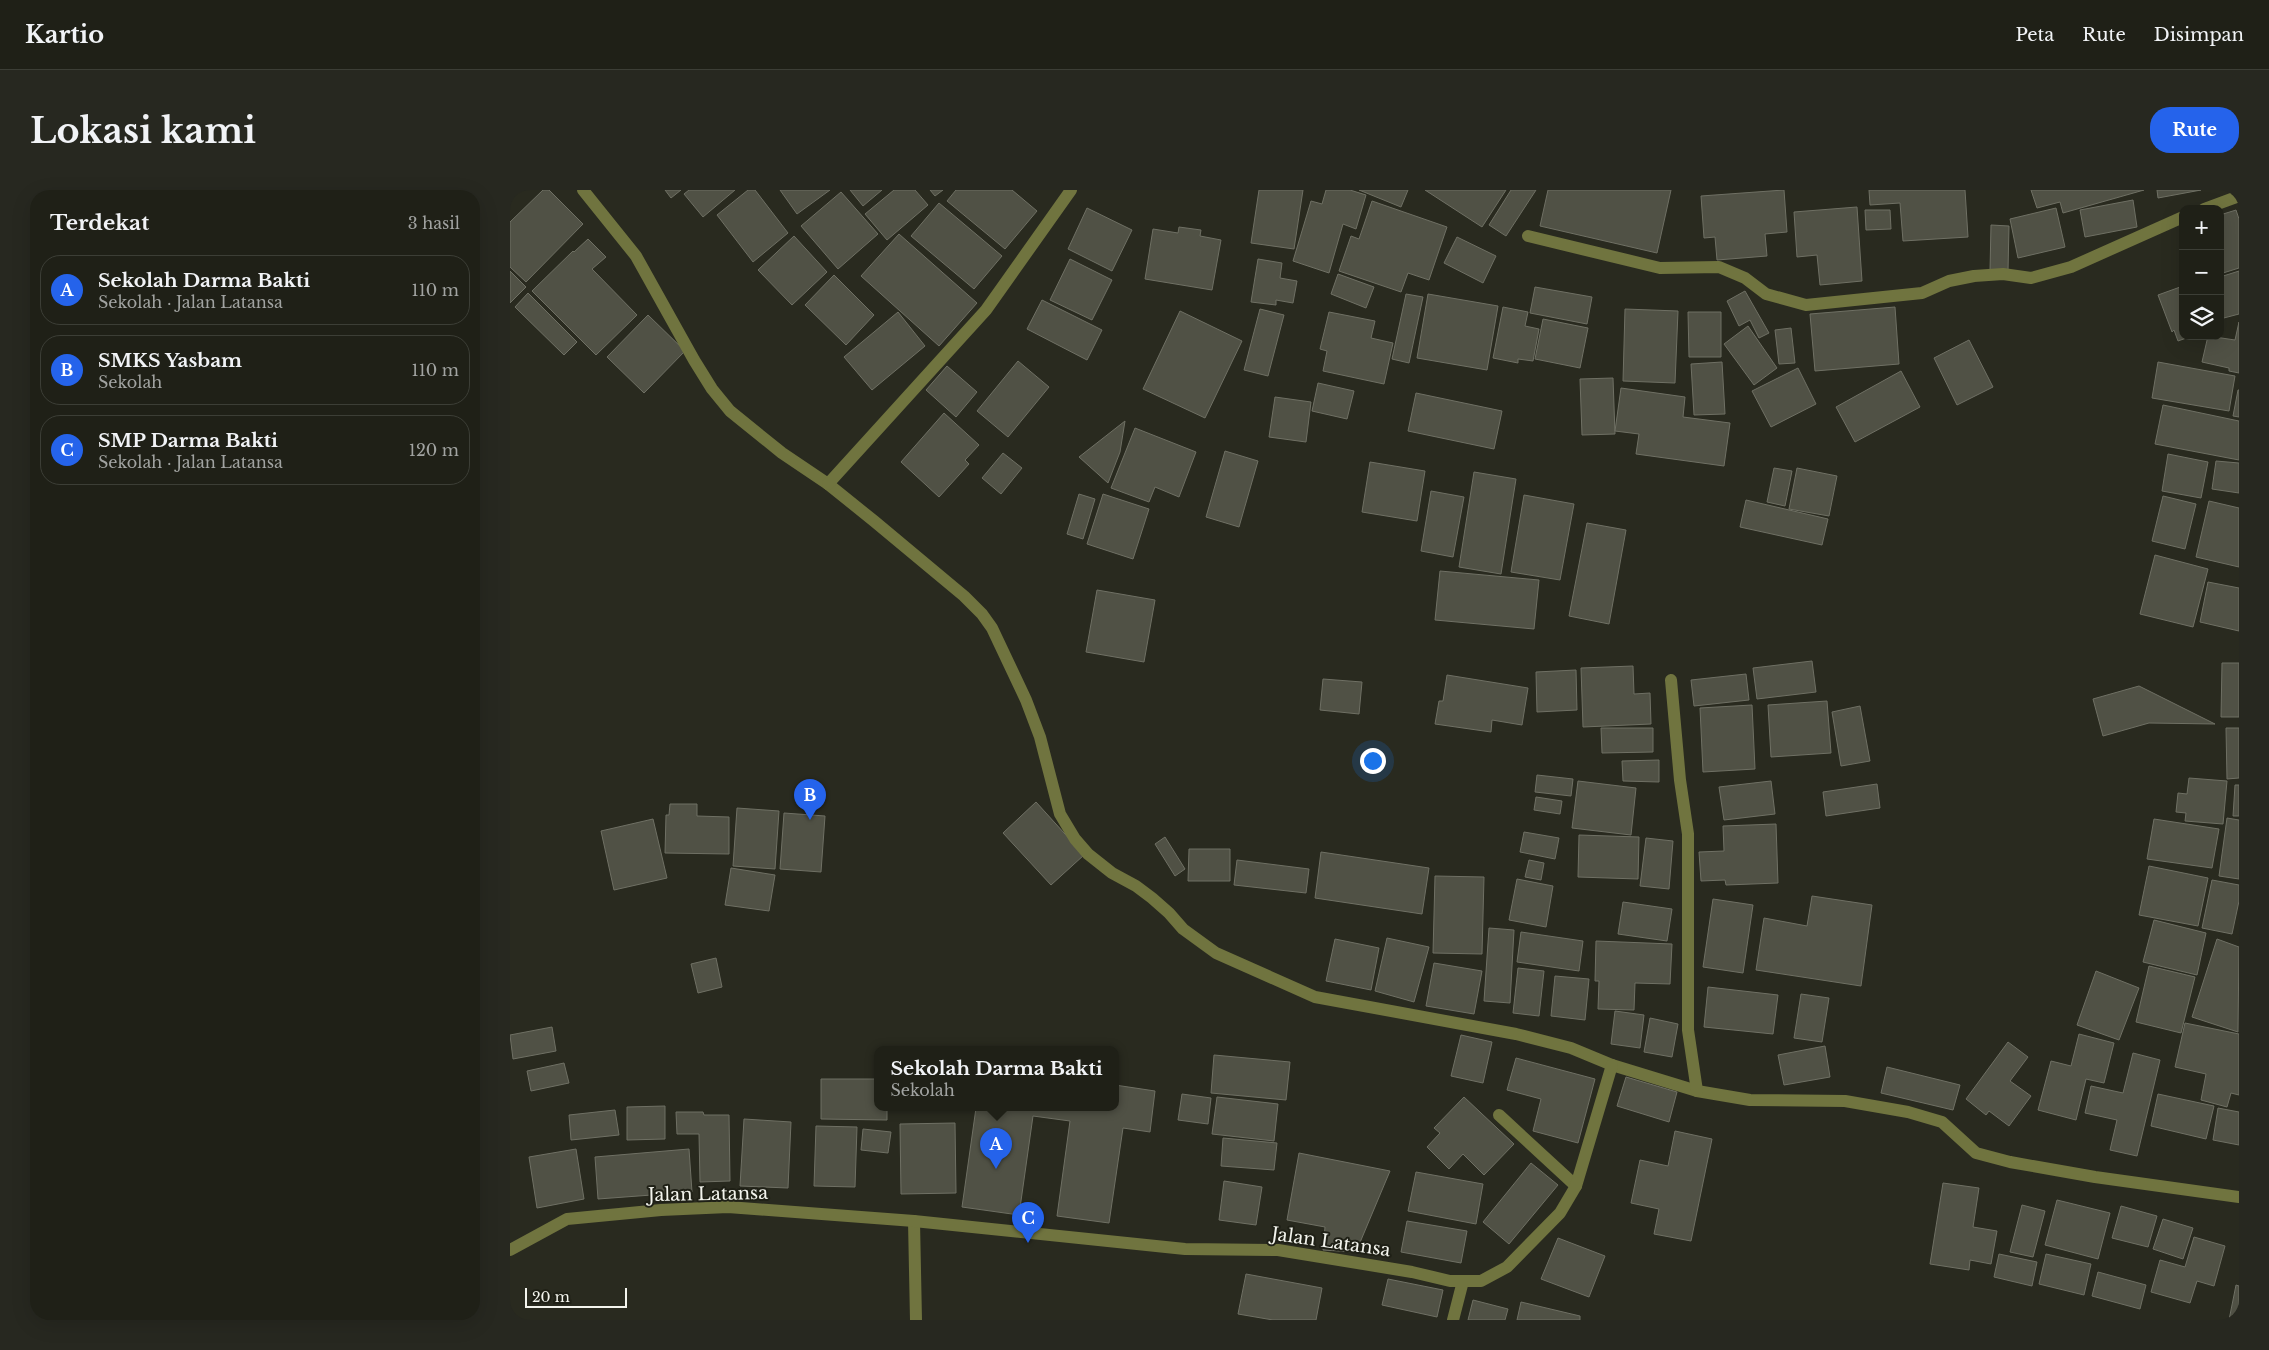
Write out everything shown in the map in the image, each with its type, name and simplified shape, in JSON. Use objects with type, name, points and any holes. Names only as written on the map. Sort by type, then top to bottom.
[{"type":"street","points":[[583,190],[636,256],[694,360],[712,389],[730,411],[782,453],[828,484],[921,560],[982,614],[1003,650],[1026,700],[1040,737],[1060,814],[1074,839],[1088,854],[1112,873],[1136,886],[1152,898],[1183,929],[1216,954],[1315,997],[1516,1034],[1571,1048],[1612,1065],[1698,1091],[1750,1100],[1845,1101],[1908,1112],[1942,1122],[1976,1153],[2010,1162],[2095,1177],[2239,1197]]},
{"type":"street","points":[[828,484],[986,310],[1071,190]]},
{"type":"street","points":[[2215,205],[2239,196]]},
{"type":"street","points":[[1528,236],[1660,268],[1719,267],[1745,278],[1766,294],[1806,305],[1922,293],[1949,281],[1974,276],[2003,274],[2030,278],[2071,267],[2179,219]]},
{"type":"street","points":[[1670,680],[1680,780],[1688,834],[1688,1030],[1698,1091]]},
{"type":"street","name":"Jalan Latansa","points":[[510,1250],[567,1219],[661,1210],[728,1207],[914,1221],[1185,1249],[1278,1250],[1450,1280],[1481,1281],[1507,1267],[1560,1213],[1576,1186],[1612,1065]]},
{"type":"street","points":[[1499,1115],[1576,1186]]},
{"type":"street","points":[[914,1221],[916,1320]]},
{"type":"street","points":[[1454,1320],[1464,1281]]},
{"type":"building","points":[[543,190],[549,190],[583,224],[526,282],[510,267],[510,222]]},
{"type":"building","points":[[665,190],[681,190],[671,198]]},
{"type":"building","points":[[689,190],[735,190],[703,217],[684,194]]},
{"type":"building","points":[[748,190],[755,190],[788,233],[753,262],[717,215]]},
{"type":"building","points":[[780,190],[830,190],[797,214]]},
{"type":"building","points":[[850,190],[882,190],[863,206]]},
{"type":"building","points":[[894,190],[915,190],[928,205],[887,240],[865,214]]},
{"type":"building","points":[[930,190],[943,190],[935,196]]},
{"type":"building","points":[[956,190],[1012,190],[1037,211],[1005,249],[947,201]]},
{"type":"building","points":[[1259,190],[1303,190],[1294,249],[1251,243]]},
{"type":"building","points":[[1326,190],[1350,190],[1366,195],[1356,229],[1343,224],[1329,273],[1293,261],[1311,201],[1322,204]]},
{"type":"building","points":[[1359,190],[1408,190],[1401,207]]},
{"type":"building","points":[[1425,190],[1506,190],[1482,227]]},
{"type":"building","points":[[1511,190],[1536,190],[1506,236],[1489,225]]},
{"type":"building","points":[[1548,190],[1671,190],[1657,253],[1540,226]]},
{"type":"building","points":[[1784,190],[1787,232],[1765,234],[1767,256],[1717,260],[1715,237],[1704,238],[1701,196]]},
{"type":"building","points":[[1869,190],[1965,190],[1968,237],[1903,241],[1900,203],[1870,205]]},
{"type":"building","points":[[2031,190],[2144,190],[2063,213],[2060,202],[2037,208]]},
{"type":"building","points":[[2157,190],[2201,190],[2158,198]]},
{"type":"building","points":[[841,192],[878,234],[838,269],[801,226]]},
{"type":"building","points":[[2133,200],[2137,227],[2085,237],[2080,210]]},
{"type":"building","points":[[1372,201],[1447,227],[1429,280],[1408,273],[1401,292],[1339,271],[1351,236],[1359,239]]},
{"type":"building","points":[[939,203],[1002,256],[974,289],[911,236]]},
{"type":"building","points":[[1857,207],[1862,281],[1820,285],[1817,255],[1797,257],[1794,212]]},
{"type":"building","points":[[1087,208],[1132,230],[1112,271],[1068,249]]},
{"type":"building","points":[[2056,208],[2065,247],[2018,258],[2010,219]]},
{"type":"building","points":[[1865,210],[1890,210],[1891,229],[1866,230]]},
{"type":"building","points":[[2236,210],[2239,219],[2239,268],[2224,273],[2224,250],[2224,214]]},
{"type":"building","points":[[1991,225],[2009,226],[2008,271],[1990,271]]},
{"type":"building","points":[[1179,227],[1201,230],[1200,236],[1221,240],[1212,290],[1145,279],[1153,229],[1178,233]]},
{"type":"building","points":[[899,234],[977,303],[939,346],[861,276]]},
{"type":"building","points":[[794,236],[827,272],[792,305],[758,270]]},
{"type":"building","points":[[1457,237],[1496,256],[1483,283],[1444,263]]},
{"type":"building","points":[[588,239],[606,257],[592,269],[637,315],[596,355],[532,291]]},
{"type":"building","points":[[1070,259],[1112,280],[1092,320],[1050,300]]},
{"type":"building","points":[[1258,259],[1282,263],[1280,278],[1297,281],[1293,303],[1276,300],[1276,305],[1251,302]]},
{"type":"building","points":[[510,271],[526,287],[510,303]]},
{"type":"building","points":[[2239,271],[2239,314],[2224,318],[2224,295],[2224,276]]},
{"type":"building","points":[[1338,274],[1374,287],[1366,308],[1331,294]]},
{"type":"building","points":[[834,275],[874,315],[846,345],[805,305]]},
{"type":"building","points":[[1535,287],[1592,297],[1587,324],[1530,313]]},
{"type":"building","points":[[2179,287],[2179,340],[2181,340],[2178,341],[2174,330],[2172,332],[2158,295]]},
{"type":"building","points":[[1745,291],[1769,333],[1759,338],[1750,320],[1739,326],[1727,301]]},
{"type":"building","points":[[528,293],[577,342],[564,355],[515,307]]},
{"type":"building","points":[[1406,294],[1423,297],[1409,363],[1392,359]]},
{"type":"building","points":[[1428,294],[1498,306],[1487,370],[1417,358]]},
{"type":"building","points":[[1042,300],[1102,330],[1087,360],[1027,329]]},
{"type":"building","points":[[1503,307],[1528,312],[1525,326],[1539,329],[1533,361],[1518,359],[1518,363],[1493,358]]},
{"type":"building","points":[[1895,307],[1899,364],[1815,371],[1810,314]]},
{"type":"building","points":[[1260,309],[1284,315],[1268,376],[1244,370]]},
{"type":"building","points":[[1625,309],[1678,311],[1675,383],[1623,381]]},
{"type":"building","points":[[1180,311],[1242,341],[1205,418],[1143,389]]},
{"type":"building","points":[[898,312],[925,346],[872,390],[844,357]]},
{"type":"building","points":[[1329,312],[1375,321],[1371,338],[1393,343],[1384,384],[1323,371],[1327,351],[1320,349]]},
{"type":"building","points":[[1688,312],[1721,312],[1721,357],[1689,357]]},
{"type":"building","points":[[648,315],[685,351],[644,393],[607,357]]},
{"type":"building","points":[[1543,319],[1588,328],[1580,368],[1535,359]]},
{"type":"building","points":[[2239,322],[2239,373],[2229,371],[2229,368],[2202,362],[2207,340],[2224,340],[2224,338],[2235,340]]},
{"type":"building","points":[[1748,326],[1777,368],[1754,385],[1724,344]]},
{"type":"building","points":[[1791,328],[1795,363],[1779,364],[1775,330]]},
{"type":"building","points":[[1969,340],[1993,387],[1957,405],[1934,358]]},
{"type":"building","points":[[1018,361],[1049,387],[1008,437],[977,411]]},
{"type":"building","points":[[1722,362],[1725,414],[1694,415],[1691,364]]},
{"type":"building","points":[[2158,362],[2235,376],[2229,411],[2152,398]]},
{"type":"building","points":[[947,366],[977,392],[956,417],[926,390]]},
{"type":"building","points":[[1798,368],[1816,404],[1771,427],[1752,391]]},
{"type":"building","points":[[1901,371],[1920,407],[1855,442],[1836,407]]},
{"type":"building","points":[[1613,378],[1615,434],[1582,435],[1580,379]]},
{"type":"building","points":[[1318,383],[1354,391],[1347,419],[1312,411]]},
{"type":"building","points":[[1621,388],[1685,397],[1683,417],[1730,423],[1724,466],[1636,454],[1639,434],[1615,431]]},
{"type":"building","points":[[2239,390],[2239,417],[2233,416]]},
{"type":"building","points":[[1416,393],[1502,411],[1494,449],[1408,431]]},
{"type":"building","points":[[1275,397],[1311,402],[1306,442],[1269,437]]},
{"type":"building","points":[[2163,405],[2239,421],[2239,460],[2155,444]]},
{"type":"building","points":[[944,413],[979,445],[965,460],[969,464],[939,497],[901,462]]},
{"type":"building","points":[[1125,421],[1120,452],[1108,483],[1079,457]]},
{"type":"building","points":[[1135,428],[1196,452],[1179,497],[1155,487],[1149,502],[1111,488]]},
{"type":"building","points":[[1225,451],[1258,461],[1239,527],[1206,517]]},
{"type":"building","points":[[1003,453],[1022,468],[1001,494],[982,478]]},
{"type":"building","points":[[2168,454],[2208,462],[2201,498],[2162,491]]},
{"type":"building","points":[[2216,461],[2239,463],[2239,493],[2212,489]]},
{"type":"building","points":[[1370,462],[1425,471],[1417,521],[1362,512]]},
{"type":"building","points":[[1774,468],[1792,471],[1785,506],[1767,502]]},
{"type":"building","points":[[1797,468],[1837,476],[1829,516],[1789,509]]},
{"type":"building","points":[[1474,472],[1516,479],[1501,574],[1459,567]]},
{"type":"building","points":[[1431,491],[1464,497],[1453,557],[1421,551]]},
{"type":"building","points":[[1079,494],[1095,499],[1083,539],[1067,534]]},
{"type":"building","points":[[1103,494],[1149,509],[1133,559],[1087,544]]},
{"type":"building","points":[[1524,495],[1574,504],[1560,580],[1511,572]]},
{"type":"building","points":[[2163,496],[2196,504],[2185,549],[2152,541]]},
{"type":"building","points":[[1746,500],[1828,519],[1822,545],[1740,527]]},
{"type":"building","points":[[2209,501],[2239,508],[2239,567],[2196,557]]},
{"type":"building","points":[[1587,523],[1626,530],[1609,624],[1569,616]]},
{"type":"building","points":[[2155,555],[2208,569],[2193,627],[2140,614]]},
{"type":"building","points":[[1440,571],[1539,580],[1534,629],[1435,620]]},
{"type":"building","points":[[2208,582],[2239,588],[2239,631],[2200,622]]},
{"type":"building","points":[[1097,590],[1155,600],[1144,662],[1086,652]]},
{"type":"building","points":[[1812,661],[1816,692],[1757,699],[1753,668]]},
{"type":"building","points":[[2222,663],[2239,663],[2239,717],[2221,717]]},
{"type":"building","points":[[1633,666],[1634,694],[1650,693],[1651,724],[1583,727],[1581,668]]},
{"type":"building","points":[[1576,670],[1577,710],[1537,712],[1536,672]]},
{"type":"building","points":[[1746,674],[1749,700],[1694,706],[1691,680]]},
{"type":"building","points":[[1447,675],[1528,688],[1522,725],[1492,720],[1491,732],[1435,724],[1439,701],[1443,701]]},
{"type":"building","points":[[1323,679],[1362,682],[1359,714],[1320,710]]},
{"type":"building","points":[[2139,686],[2215,724],[2149,723],[2103,736],[2093,699]]},
{"type":"building","points":[[1827,701],[1831,753],[1771,757],[1768,705]]},
{"type":"building","points":[[1752,705],[1755,769],[1703,772],[1700,708]]},
{"type":"building","points":[[1860,706],[1870,761],[1841,766],[1832,712]]},
{"type":"building","points":[[1601,728],[1653,728],[1653,752],[1602,753]]},
{"type":"building","points":[[2226,728],[2239,728],[2239,778],[2227,779]]},
{"type":"building","points":[[1659,760],[1659,782],[1623,781],[1622,761]]},
{"type":"building","points":[[1537,775],[1573,779],[1571,796],[1535,792]]},
{"type":"building","points":[[2189,778],[2227,781],[2223,824],[2185,821],[2186,813],[2176,812],[2178,793],[2187,794]]},
{"type":"building","points":[[1578,781],[1636,788],[1631,835],[1572,828]]},
{"type":"building","points":[[1771,781],[1775,814],[1724,820],[1719,787]]},
{"type":"building","points":[[1877,784],[1880,808],[1826,816],[1823,792]]},
{"type":"building","points":[[2235,785],[2239,785],[2239,816],[2233,816]]},
{"type":"building","points":[[1536,797],[1562,801],[1560,814],[1534,810]]},
{"type":"building","points":[[1036,802],[1084,855],[1051,885],[1003,833]]},
{"type":"building","points":[[670,804],[697,804],[697,816],[729,817],[729,854],[665,853],[666,815],[669,815]]},
{"type":"building","points":[[737,808],[779,811],[775,869],[733,866]]},
{"type":"building","points":[[784,813],[825,816],[821,872],[780,869]]},
{"type":"building","points":[[2227,818],[2239,820],[2239,879],[2219,876]]},
{"type":"building","points":[[653,819],[667,878],[614,890],[601,831]]},
{"type":"building","points":[[2154,819],[2219,829],[2212,868],[2147,859]]},
{"type":"building","points":[[1776,824],[1778,883],[1726,885],[1725,880],[1701,881],[1699,852],[1724,851],[1723,826]]},
{"type":"building","points":[[1524,832],[1559,838],[1555,859],[1520,852]]},
{"type":"building","points":[[1579,835],[1639,837],[1638,879],[1578,877]]},
{"type":"building","points":[[1165,837],[1185,869],[1175,876],[1155,844]]},
{"type":"building","points":[[1646,838],[1673,841],[1669,889],[1640,886]]},
{"type":"building","points":[[1189,849],[1230,849],[1230,881],[1188,881]]},
{"type":"building","points":[[1321,852],[1429,868],[1422,914],[1315,898]]},
{"type":"building","points":[[1237,860],[1309,869],[1306,893],[1234,885]]},
{"type":"building","points":[[1529,860],[1544,863],[1541,880],[1525,877]]},
{"type":"building","points":[[2149,866],[2208,878],[2198,926],[2139,915]]},
{"type":"building","points":[[731,868],[775,875],[769,911],[725,905]]},
{"type":"building","points":[[1435,876],[1484,877],[1482,954],[1433,953]]},
{"type":"building","points":[[1517,879],[1553,886],[1546,927],[1509,920]]},
{"type":"building","points":[[2212,880],[2239,885],[2239,901],[2232,934],[2202,928]]},
{"type":"building","points":[[1812,896],[1872,905],[1861,986],[1756,970],[1764,918],[1807,926]]},
{"type":"building","points":[[1713,899],[1753,905],[1743,973],[1703,967]]},
{"type":"building","points":[[1623,902],[1672,909],[1667,941],[1618,934]]},
{"type":"building","points":[[2154,920],[2206,933],[2197,975],[2143,962]]},
{"type":"building","points":[[1489,928],[1514,930],[1510,1003],[1484,1001]]},
{"type":"building","points":[[1521,932],[1583,941],[1579,971],[1517,962]]},
{"type":"building","points":[[1387,938],[1429,947],[1414,1002],[1375,991]]},
{"type":"building","points":[[1335,939],[1379,948],[1371,990],[1326,981]]},
{"type":"building","points":[[2217,939],[2239,947],[2238,1032],[2192,1017]]},
{"type":"building","points":[[1596,941],[1672,944],[1670,984],[1635,983],[1634,1010],[1598,1009],[1599,981],[1595,981]]},
{"type":"building","points":[[716,958],[722,987],[698,993],[691,964]]},
{"type":"building","points":[[1434,963],[1482,971],[1474,1014],[1426,1006]]},
{"type":"building","points":[[2149,966],[2195,977],[2181,1033],[2136,1022]]},
{"type":"building","points":[[1518,968],[1544,971],[1539,1016],[1513,1013]]},
{"type":"building","points":[[2096,971],[2139,988],[2119,1040],[2077,1025]]},
{"type":"building","points":[[1555,976],[1589,979],[1585,1020],[1551,1016]]},
{"type":"building","points":[[1708,987],[1778,995],[1773,1034],[1704,1027]]},
{"type":"building","points":[[1801,994],[1829,998],[1822,1042],[1794,1038]]},
{"type":"building","points":[[1615,1011],[1644,1015],[1640,1048],[1611,1044]]},
{"type":"building","points":[[1650,1018],[1678,1024],[1672,1057],[1644,1052]]},
{"type":"building","points":[[2185,1023],[2239,1034],[2239,1095],[2231,1093],[2227,1107],[2201,1100],[2206,1074],[2175,1067]]},
{"type":"building","points":[[552,1027],[556,1051],[513,1059],[510,1035]]},
{"type":"building","points":[[2079,1034],[2114,1043],[2104,1083],[2086,1079],[2076,1120],[2038,1110],[2051,1061],[2071,1066]]},
{"type":"building","points":[[1461,1035],[1492,1042],[1483,1083],[1451,1076]]},
{"type":"building","points":[[2008,1042],[2028,1057],[2010,1081],[2031,1096],[2009,1126],[1989,1111],[1986,1115],[1966,1099]]},
{"type":"building","points":[[1825,1046],[1830,1077],[1784,1085],[1778,1055]]},
{"type":"building","points":[[2133,1053],[2160,1060],[2137,1156],[2110,1150],[2117,1120],[2085,1113],[2091,1086],[2123,1093]]},
{"type":"building","points":[[1214,1055],[1290,1062],[1286,1100],[1211,1093]]},
{"type":"building","points":[[1516,1058],[1595,1079],[1578,1143],[1533,1131],[1541,1099],[1507,1090]]},
{"type":"building","points":[[564,1063],[569,1083],[531,1091],[527,1071]]},
{"type":"building","points":[[1887,1067],[1960,1085],[1953,1110],[1881,1093]]},
{"type":"building","points":[[1626,1077],[1677,1092],[1669,1122],[1617,1106]]},
{"type":"building","points":[[821,1079],[874,1079],[874,1111],[887,1111],[887,1120],[821,1119]]},
{"type":"building","points":[[1119,1086],[1155,1091],[1150,1132],[1123,1128],[1109,1223],[1057,1216],[1070,1121],[1033,1116],[1019,1215],[962,1207],[976,1111],[1119,1111]]},
{"type":"building","points":[[1182,1094],[1211,1098],[1208,1124],[1178,1120]]},
{"type":"building","points":[[2158,1094],[2214,1106],[2206,1139],[2151,1126]]},
{"type":"building","points":[[1217,1097],[1278,1104],[1274,1141],[1212,1134]]},
{"type":"building","points":[[1464,1097],[1514,1144],[1484,1175],[1463,1154],[1449,1169],[1427,1147],[1440,1133],[1434,1128]]},
{"type":"building","points":[[665,1106],[665,1139],[627,1140],[627,1107]]},
{"type":"building","points":[[2218,1108],[2239,1112],[2239,1145],[2213,1140]]},
{"type":"building","points":[[615,1110],[619,1135],[571,1140],[569,1115]]},
{"type":"building","points":[[676,1112],[703,1112],[704,1115],[729,1115],[730,1181],[700,1182],[699,1134],[677,1134]]},
{"type":"building","points":[[744,1119],[791,1122],[788,1188],[740,1186]]},
{"type":"building","points":[[955,1123],[956,1193],[901,1194],[900,1124]]},
{"type":"building","points":[[816,1126],[857,1127],[855,1187],[814,1186]]},
{"type":"building","points":[[863,1129],[891,1132],[888,1153],[861,1150]]},
{"type":"building","points":[[1675,1131],[1712,1139],[1691,1241],[1654,1234],[1659,1209],[1631,1203],[1640,1160],[1668,1166]]},
{"type":"building","points":[[1223,1138],[1277,1143],[1274,1170],[1221,1166]]},
{"type":"building","points":[[576,1149],[584,1199],[537,1208],[529,1157]]},
{"type":"building","points":[[689,1149],[692,1192],[598,1199],[595,1157]]},
{"type":"building","points":[[1299,1153],[1390,1171],[1356,1252],[1323,1250],[1325,1227],[1287,1220]]},
{"type":"building","points":[[1531,1163],[1558,1185],[1509,1244],[1483,1222]]},
{"type":"building","points":[[1416,1172],[1483,1184],[1476,1224],[1408,1211]]},
{"type":"building","points":[[1224,1181],[1262,1187],[1256,1225],[1219,1220]]},
{"type":"building","points":[[1943,1183],[1979,1188],[1973,1227],[1997,1231],[1991,1264],[1970,1260],[1969,1270],[1930,1264]]},
{"type":"building","points":[[2057,1200],[2110,1213],[2098,1259],[2045,1245]]},
{"type":"building","points":[[2022,1205],[2045,1211],[2033,1257],[2010,1252]]},
{"type":"building","points":[[2121,1206],[2157,1216],[2148,1247],[2112,1238]]},
{"type":"building","points":[[2163,1219],[2193,1228],[2183,1259],[2153,1249]]},
{"type":"building","points":[[1407,1221],[1467,1231],[1461,1263],[1401,1252]]},
{"type":"building","points":[[2194,1237],[2225,1246],[2214,1286],[2197,1281],[2190,1303],[2151,1292],[2160,1260],[2185,1267]]},
{"type":"building","points":[[1558,1238],[1605,1256],[1589,1297],[1541,1279]]},
{"type":"building","points":[[1999,1254],[2037,1262],[2032,1286],[1994,1277]]},
{"type":"building","points":[[2046,1254],[2091,1264],[2084,1295],[2039,1284]]},
{"type":"building","points":[[2098,1272],[2146,1285],[2140,1309],[2092,1296]]},
{"type":"building","points":[[1246,1274],[1322,1288],[1316,1320],[1273,1320],[1238,1314]]},
{"type":"building","points":[[1388,1279],[1443,1290],[1437,1317],[1382,1305]]},
{"type":"building","points":[[2236,1285],[2239,1286],[2239,1320],[2229,1320]]},
{"type":"building","points":[[1473,1300],[1508,1309],[1505,1320],[1468,1320]]},
{"type":"building","points":[[1521,1302],[1580,1316],[1580,1320],[1517,1320]]},
{"type":"place","name":"SMKS Yasbam","points":[[810,820]]},
{"type":"place","name":"Sekolah Darma Bakti","points":[[996,1169]]},
{"type":"place","name":"SMP Darma Bakti","points":[[1028,1243]]}]
